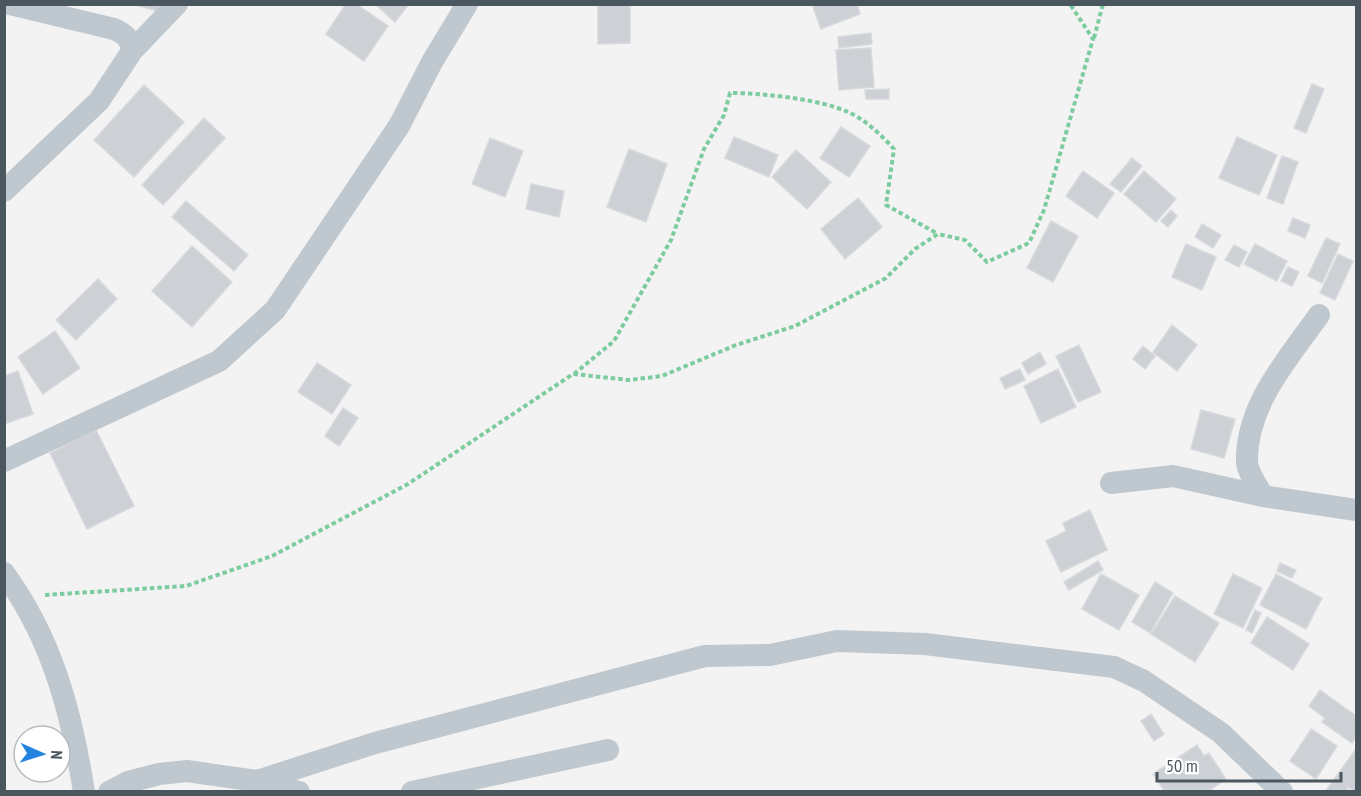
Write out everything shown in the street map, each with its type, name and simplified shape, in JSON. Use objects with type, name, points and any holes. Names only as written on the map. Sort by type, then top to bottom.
[{"type":"street","points":[[10,4],[114,29],[125,34],[132,43],[132,51]]},
{"type":"street","points":[[4,191],[99,101],[132,51],[177,4]]},
{"type":"street","points":[[4,461],[219,361],[275,310],[399,126],[432,62],[467,4]]},
{"type":"street","points":[[1263,496],[1247,465],[1253,418],[1275,377],[1319,315]]},
{"type":"street","points":[[1112,483],[1173,476],[1263,496],[1356,510]]},
{"type":"street","points":[[4,573],[23,599],[52,659],[75,738],[84,792]]},
{"type":"street","points":[[255,787],[375,743],[705,656],[770,655],[837,640],[925,644],[1114,667],[1144,681],[1221,733],[1282,792]]},
{"type":"street","points":[[412,792],[608,750]]},
{"type":"street","points":[[109,792],[128,782],[159,774],[187,771],[255,787],[299,792]]},
{"type":"path","points":[[1070,4],[1093,39]]},
{"type":"path","points":[[23,599],[186,586],[273,556],[408,484],[573,374],[614,341],[671,240],[704,149],[724,115],[730,93],[755,93],[848,112],[879,132],[894,149],[886,206],[938,234],[965,240],[987,262],[1029,243],[1044,210],[1103,4]]},
{"type":"path","points":[[573,374],[629,380],[662,376],[736,345],[795,326],[886,278],[915,249],[938,234]]},
{"type":"building","points":[[133,4],[162,4],[160,12]]},
{"type":"building","points":[[346,4],[356,4],[388,26],[364,61],[326,34]]},
{"type":"building","points":[[375,4],[409,4],[395,22]]},
{"type":"building","points":[[598,4],[630,4],[630,43],[598,44]]},
{"type":"building","points":[[812,4],[857,4],[860,14],[821,29]]},
{"type":"building","points":[[871,33],[872,44],[839,48],[838,37]]},
{"type":"building","points":[[871,48],[874,87],[839,90],[836,50]]},
{"type":"building","points":[[1312,84],[1324,89],[1306,133],[1294,128]]},
{"type":"building","points":[[144,85],[184,122],[134,177],[94,140]]},
{"type":"building","points":[[889,89],[889,99],[866,99],[865,90]]},
{"type":"building","points":[[204,118],[225,138],[163,205],[142,185]]},
{"type":"building","points":[[841,127],[870,146],[849,177],[820,158]]},
{"type":"building","points":[[734,137],[778,155],[769,177],[725,158]]},
{"type":"building","points":[[1237,137],[1277,155],[1259,195],[1219,178]]},
{"type":"building","points":[[490,138],[523,151],[505,197],[472,184]]},
{"type":"building","points":[[629,149],[667,164],[646,222],[607,207]]},
{"type":"building","points":[[796,150],[831,182],[807,209],[772,177]]},
{"type":"building","points":[[1282,156],[1298,162],[1283,204],[1267,198]]},
{"type":"building","points":[[1132,158],[1142,166],[1121,192],[1110,184]]},
{"type":"building","points":[[1083,171],[1114,193],[1097,218],[1066,196]]},
{"type":"building","points":[[1144,171],[1176,199],[1156,222],[1124,194]]},
{"type":"building","points":[[531,184],[564,191],[559,217],[526,209]]},
{"type":"building","points":[[858,198],[882,227],[845,259],[821,229]]},
{"type":"building","points":[[186,201],[248,255],[234,271],[172,217]]},
{"type":"building","points":[[1171,210],[1177,216],[1168,227],[1161,221]]},
{"type":"building","points":[[1293,218],[1310,225],[1305,238],[1288,231]]},
{"type":"building","points":[[1051,221],[1078,236],[1053,282],[1027,268]]},
{"type":"building","points":[[1202,224],[1221,235],[1213,248],[1195,237]]},
{"type":"building","points":[[1326,238],[1340,244],[1322,283],[1308,276]]},
{"type":"building","points":[[1186,244],[1216,257],[1202,290],[1172,277]]},
{"type":"building","points":[[1255,244],[1287,261],[1277,281],[1244,264]]},
{"type":"building","points":[[1234,245],[1247,252],[1239,267],[1225,260]]},
{"type":"building","points":[[192,246],[232,282],[192,327],[152,291]]},
{"type":"building","points":[[1338,254],[1353,261],[1335,300],[1320,293]]},
{"type":"building","points":[[1288,267],[1299,272],[1292,286],[1281,281]]},
{"type":"building","points":[[98,279],[117,299],[76,340],[56,320]]},
{"type":"building","points":[[1172,325],[1197,345],[1177,371],[1153,352]]},
{"type":"building","points":[[55,331],[80,368],[43,394],[18,357]]},
{"type":"building","points":[[1079,345],[1101,392],[1078,402],[1056,356]]},
{"type":"building","points":[[1143,346],[1155,356],[1145,369],[1133,359]]},
{"type":"building","points":[[1040,352],[1046,364],[1028,374],[1022,363]]},
{"type":"building","points":[[317,363],[351,385],[332,414],[298,392]]},
{"type":"building","points":[[1020,369],[1025,380],[1005,389],[1000,378]]},
{"type":"building","points":[[1058,369],[1076,407],[1041,423],[1024,386]]},
{"type":"building","points":[[18,371],[33,414],[4,424],[4,376]]},
{"type":"building","points":[[343,408],[358,418],[339,446],[325,436]]},
{"type":"building","points":[[1201,410],[1235,419],[1224,458],[1191,449]]},
{"type":"building","points":[[96,430],[134,506],[87,529],[50,453]]},
{"type":"building","points":[[1090,510],[1107,550],[1061,572],[1046,541],[1066,531],[1063,523]]},
{"type":"building","points":[[1098,561],[1103,570],[1069,590],[1064,582]]},
{"type":"building","points":[[1280,563],[1296,570],[1292,578],[1277,571]]},
{"type":"building","points":[[1101,574],[1139,595],[1119,630],[1082,609]]},
{"type":"building","points":[[1233,574],[1262,588],[1243,628],[1214,614]]},
{"type":"building","points":[[1276,574],[1322,598],[1306,629],[1260,605]]},
{"type":"building","points":[[1155,582],[1173,593],[1150,633],[1132,622]]},
{"type":"building","points":[[1175,596],[1219,623],[1195,662],[1151,634]]},
{"type":"building","points":[[1255,610],[1261,613],[1252,633],[1246,630]]},
{"type":"building","points":[[1267,617],[1309,644],[1293,670],[1251,643]]},
{"type":"building","points":[[1320,690],[1356,716],[1356,737],[1352,743],[1322,722],[1325,718],[1309,706]]},
{"type":"building","points":[[1151,714],[1164,734],[1154,741],[1141,721]]},
{"type":"building","points":[[1311,729],[1337,746],[1316,779],[1290,761]]},
{"type":"building","points":[[1197,745],[1204,756],[1209,753],[1226,779],[1207,792],[1165,792],[1153,774]]},
{"type":"building","points":[[1356,749],[1356,792],[1348,787],[1345,792],[1325,792]]}]
